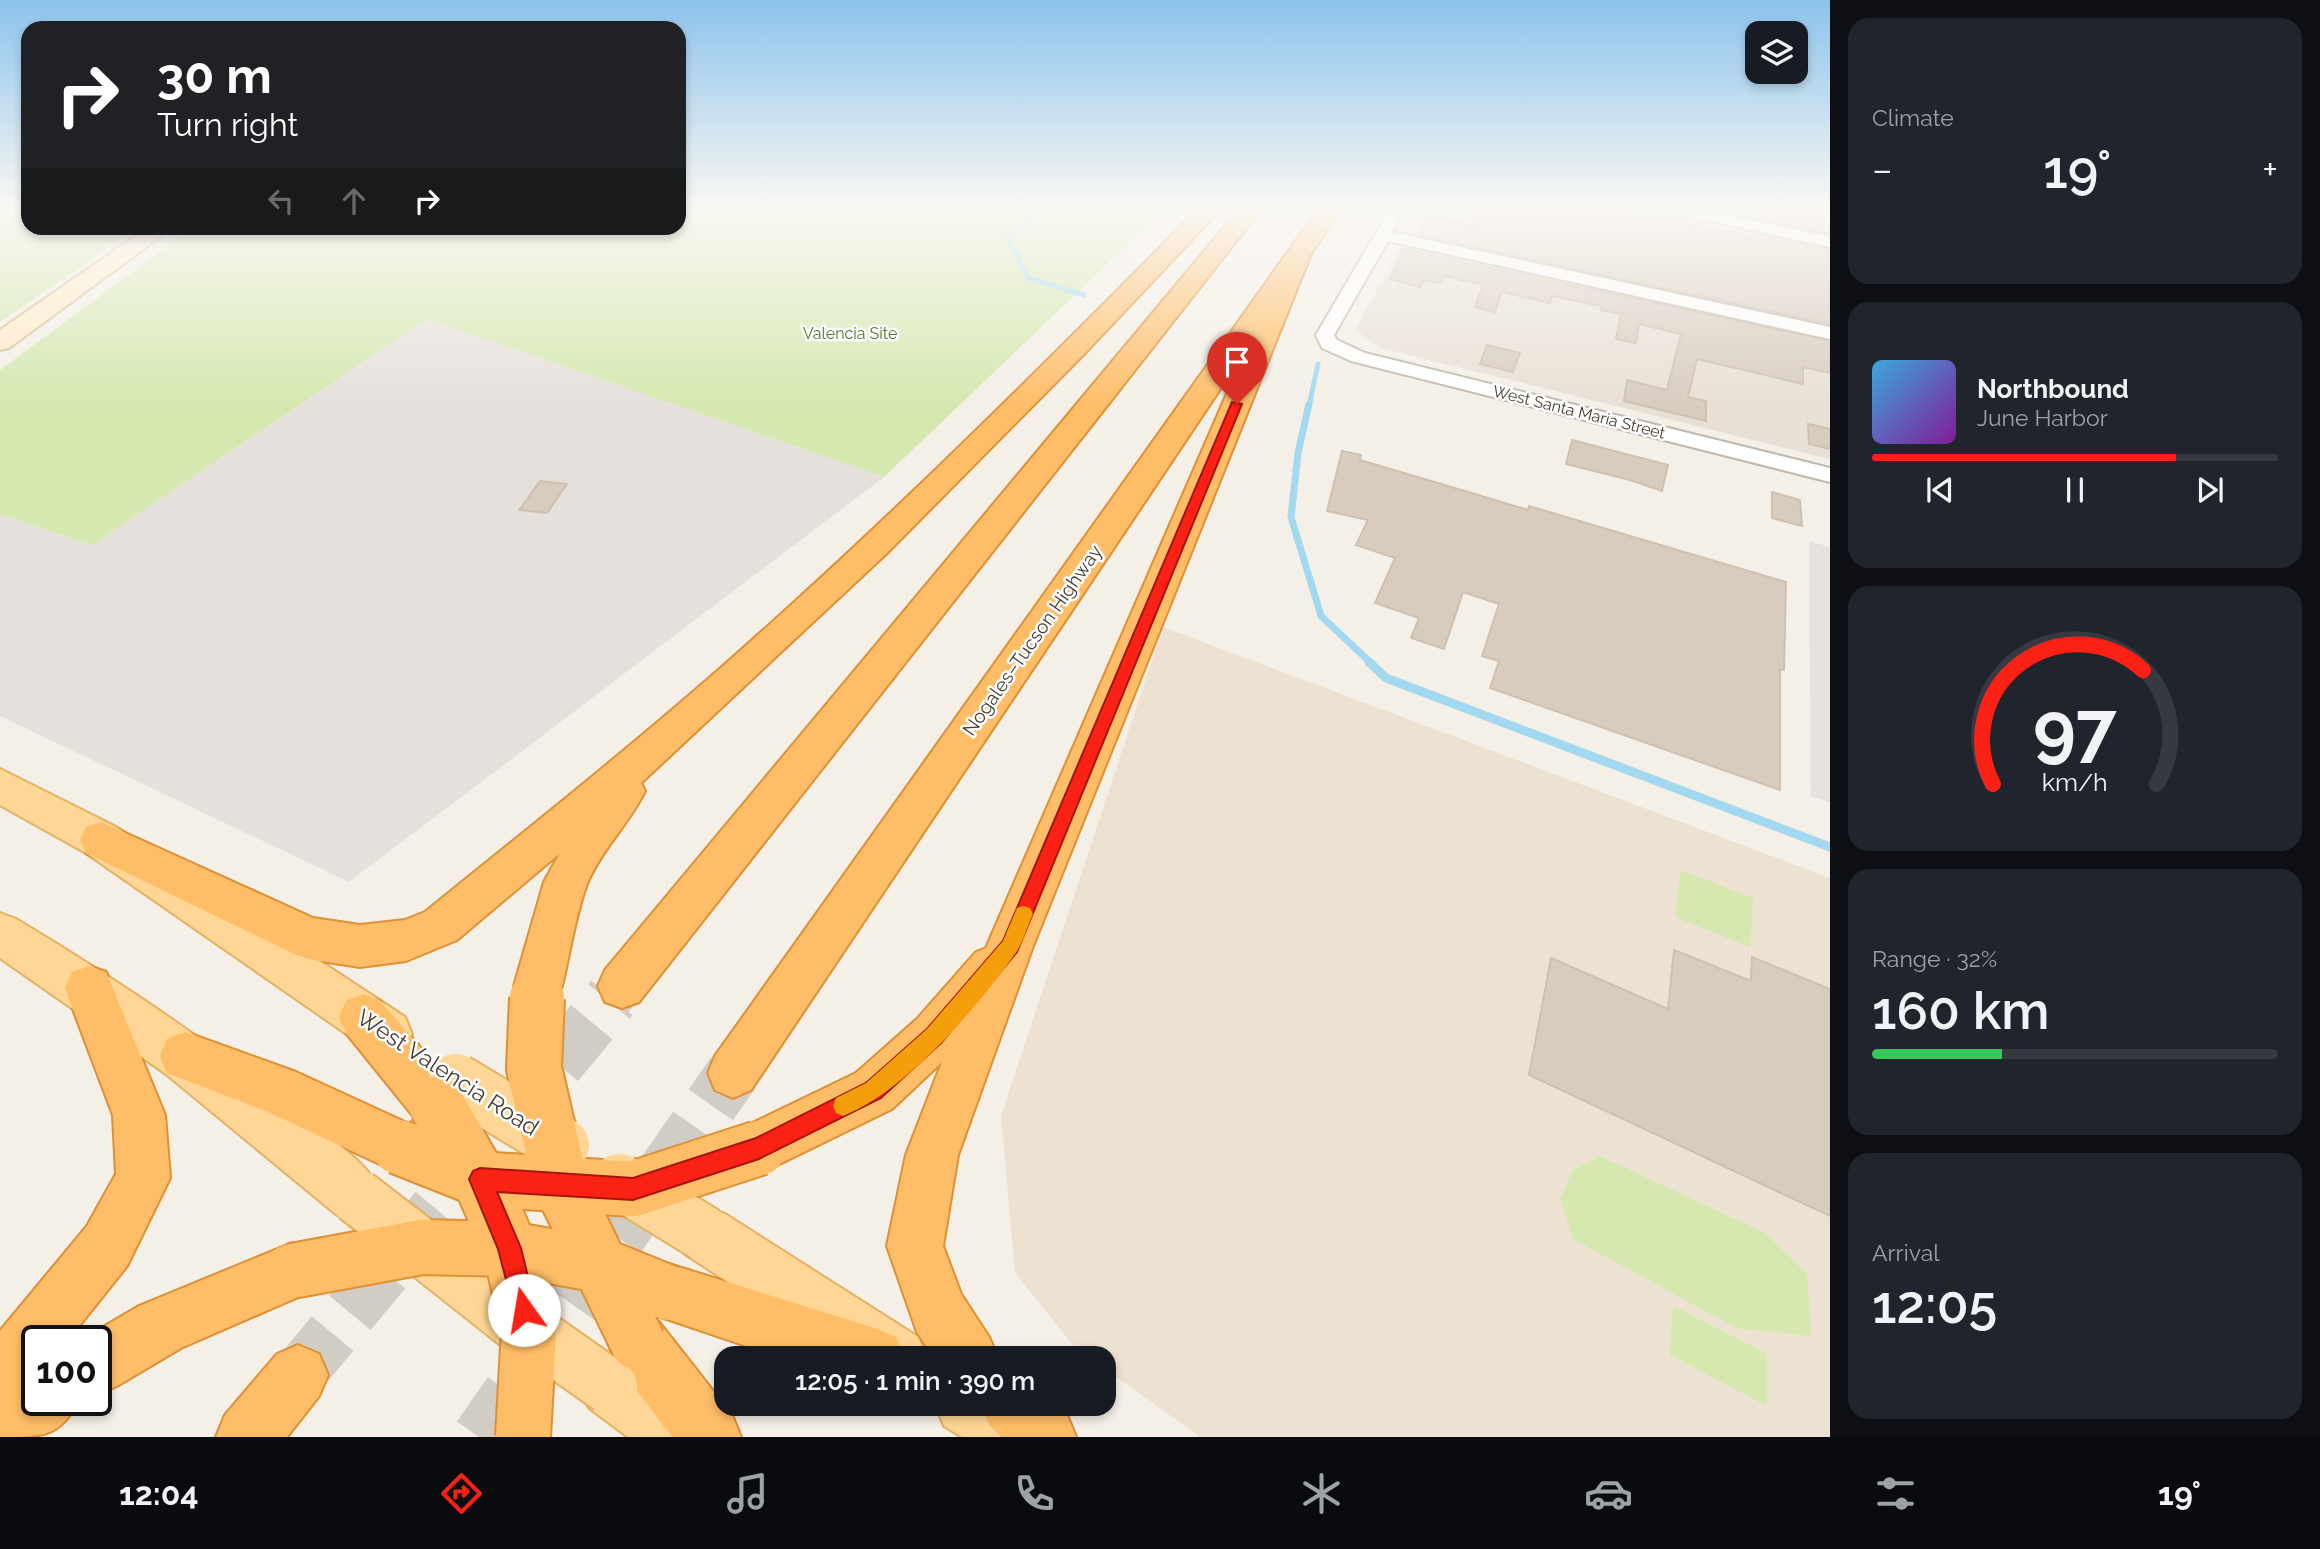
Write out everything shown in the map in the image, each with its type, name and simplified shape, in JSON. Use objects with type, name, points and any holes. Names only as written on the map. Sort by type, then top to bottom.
[{"type":"highway","points":[[101,840],[307,938],[360,946],[406,940],[441,926],[664,739],[951,475],[1147,274]]},
{"type":"highway","points":[[622,986],[1198,274]]},
{"type":"highway","name":"Nogales–Tucson Highway","points":[[733,1073],[1284,274]]},
{"type":"highway","points":[[960,1346],[938,1311],[915,1246],[932,1155],[1010,946],[1291,274]]},
{"type":"highway","points":[[664,739],[596,829],[566,882],[538,986],[534,1068],[555,1161],[600,1265],[624,1365],[710,1437]]},
{"type":"highway","points":[[633,1189],[759,1148],[874,1091],[934,1036],[1010,946]]},
{"type":"highway","points":[[0,1378],[107,1246],[143,1178],[139,1115],[89,988]]},
{"type":"highway","points":[[363,1017],[446,1092],[510,1248],[529,1330],[523,1437]]},
{"type":"highway","points":[[186,1056],[278,1090],[399,1147],[480,1179],[555,1161]]},
{"type":"highway","points":[[112,1356],[160,1327],[292,1271],[422,1247],[510,1248],[600,1265],[669,1293],[837,1346]]},
{"type":"highway","points":[[247,1437],[298,1376]]},
{"type":"highway","points":[[1,1437],[28,1416]]},
{"type":"highway","points":[[1024,1416],[1045,1437]]},
{"type":"main road","name":"West Valencia Road","points":[[0,785],[101,840],[363,1017]]},
{"type":"main road","points":[[0,933],[89,988],[186,1056],[356,1196],[529,1330],[624,1365],[680,1437]]},
{"type":"main road","name":"West Valencia Road","points":[[446,1092],[555,1161],[633,1189],[878,1346]]},
{"type":"main road","points":[[985,1416],[1018,1437]]},
{"type":"street","points":[[0,342],[96,274]]},
{"type":"street","name":"West Santa Maria Street","points":[[1360,274],[1325,335],[1329,344],[1358,357],[1830,475]]},
{"type":"street","points":[[1559,274],[1830,334]]},
{"type":"shaded area","points":[[1385,274],[1830,274],[1830,459],[1381,348],[1355,330]]},
{"type":"shaded area","points":[[427,319],[884,477],[349,882],[0,716],[0,514],[92,545]]},
{"type":"shaded area","points":[[1809,541],[1830,547],[1830,802],[1811,796]]},
{"type":"shaded area","points":[[1163,627],[1830,878],[1830,1437],[1200,1437],[1116,1377],[1116,1346],[1073,1345],[1015,1273],[1001,1116]]},
{"type":"green space","points":[[0,274],[70,274],[0,322]]},
{"type":"green space","name":"Valencia Site","points":[[130,274],[1097,274],[884,477],[427,319],[92,545],[0,514],[0,370]]},
{"type":"green space","points":[[1681,870],[1753,898],[1750,947],[1675,917]]},
{"type":"green space","points":[[1600,1156],[1765,1233],[1807,1274],[1811,1336],[1736,1328],[1573,1239],[1560,1199],[1573,1170]]},
{"type":"green space","points":[[1673,1306],[1767,1354],[1767,1406],[1670,1355]]},
{"type":"building","points":[[1392,274],[1519,274],[1830,341],[1830,373],[1803,367],[1803,384],[1697,359],[1688,397],[1706,401],[1706,421],[1624,401],[1627,380],[1667,390],[1681,334],[1639,324],[1636,343],[1616,339],[1621,314],[1601,310],[1601,306],[1552,296],[1550,303],[1502,292],[1495,312],[1475,307],[1483,285],[1444,276],[1441,283],[1424,280],[1421,287],[1390,279]]},
{"type":"building","points":[[1599,274],[1830,274],[1830,324]]},
{"type":"building","points":[[1487,345],[1520,353],[1513,372],[1480,364]]},
{"type":"building","points":[[1808,424],[1830,429],[1830,449],[1809,444]]},
{"type":"building","points":[[1572,440],[1668,465],[1662,491],[1566,464]]},
{"type":"building","points":[[1342,451],[1361,455],[1360,460],[1528,510],[1529,506],[1786,582],[1784,670],[1780,669],[1780,790],[1490,688],[1499,661],[1482,656],[1499,604],[1463,592],[1444,649],[1411,638],[1419,618],[1375,603],[1395,558],[1356,545],[1368,520],[1327,511]]},
{"type":"building","points":[[540,481],[567,484],[547,513],[519,510]]},
{"type":"building","points":[[1772,492],[1800,500],[1802,526],[1772,518]]},
{"type":"building","points":[[1674,950],[1751,981],[1752,957],[1830,989],[1830,1216],[1529,1075],[1551,958],[1668,1009]]},
{"type":"waterway","points":[[1026,274],[1028,278],[1084,295]]},
{"type":"waterway","points":[[1309,406],[1318,364]]},
{"type":"waterway","points":[[1309,404],[1298,453],[1291,517],[1321,616],[1371,663]]},
{"type":"waterway","points":[[1369,662],[1386,678],[1830,847]]},
{"type":"tunnel","points":[[611,1000],[622,986]]},
{"type":"tunnel","points":[[298,1375],[612,998]]},
{"type":"tunnel","points":[[479,1437],[733,1073]]},
{"type":"slow traffic","points":[[843,1106],[874,1091],[934,1036],[1010,946],[1023,914]]},
{"type":"route","points":[[524,1310],[510,1248],[480,1179],[633,1189],[759,1148],[874,1091],[934,1036],[1010,946],[1237,404]]}]
